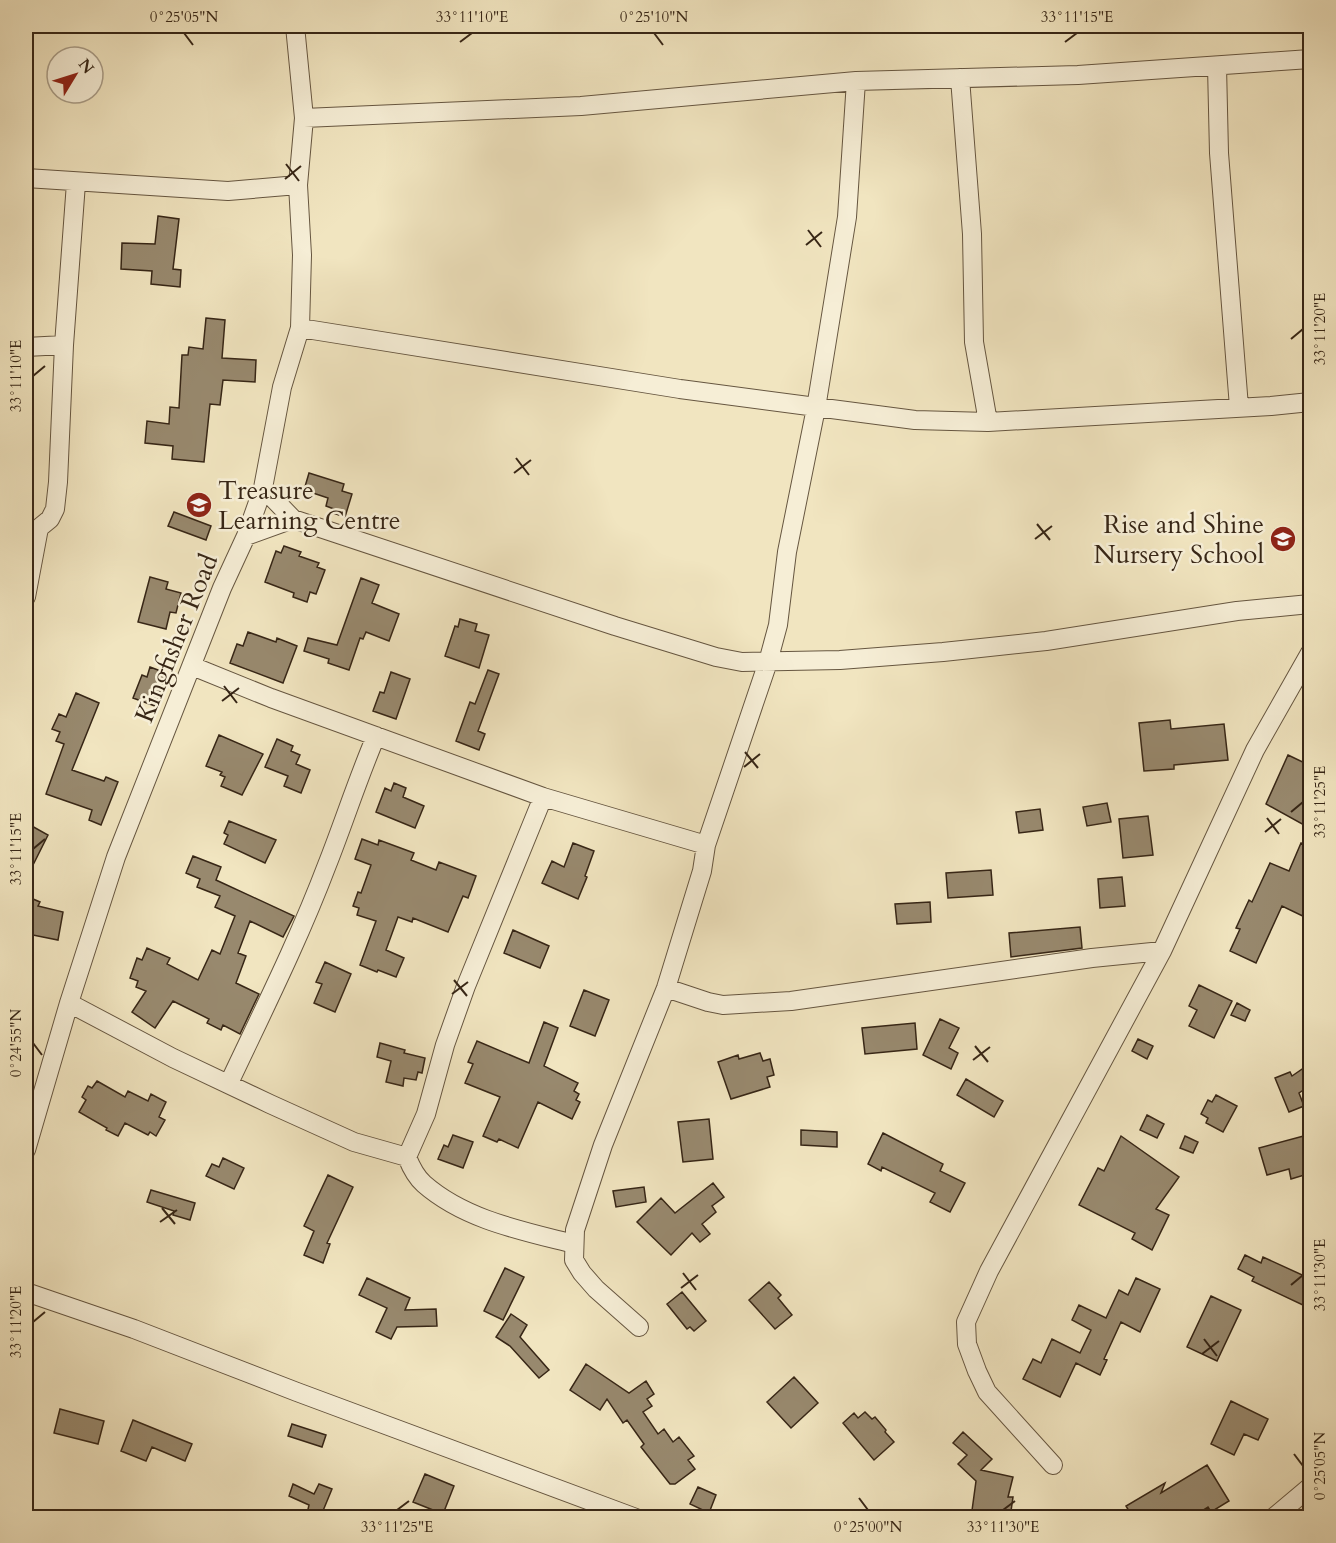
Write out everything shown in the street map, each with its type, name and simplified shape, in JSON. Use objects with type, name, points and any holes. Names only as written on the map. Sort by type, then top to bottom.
[{"type":"street","name":"Kingfisher Road","points":[[26,1150],[69,1003],[116,857],[222,588],[246,536],[263,488],[282,387],[300,328],[302,255],[298,185],[303,118],[295,26]]},
{"type":"street","points":[[303,118],[581,106],[856,81],[1078,75],[1311,59]]},
{"type":"street","points":[[1216,66],[1220,174],[1239,407]]},
{"type":"street","points":[[960,78],[972,234],[974,342],[988,422]]},
{"type":"street","points":[[639,1327],[596,1289],[582,1273],[574,1260],[575,1230],[603,1145],[666,988],[702,871],[706,845],[768,662],[778,625],[787,552],[816,408],[847,217],[856,81]]},
{"type":"street","points":[[26,178],[76,183],[228,190],[298,185]]},
{"type":"street","points":[[26,597],[32,531],[50,519],[55,509],[76,183]]},
{"type":"street","points":[[300,328],[680,389],[915,420],[988,422],[1311,402]]},
{"type":"street","points":[[26,347],[64,345]]},
{"type":"street","points":[[263,488],[293,519],[615,626],[742,663],[920,654],[1035,642],[1237,611],[1311,604]]},
{"type":"street","points":[[246,536],[293,519]]},
{"type":"street","points":[[1053,1465],[987,1392],[976,1371],[967,1344],[966,1322],[989,1271],[1162,951],[1255,750],[1311,652]]},
{"type":"street","points":[[192,666],[271,698],[543,797],[706,845]]},
{"type":"street","points":[[229,1083],[291,951],[327,865],[352,793],[376,736]]},
{"type":"street","points":[[543,797],[466,986],[445,1045],[426,1114],[407,1157],[423,1184],[462,1209],[503,1226],[574,1244]]},
{"type":"street","points":[[666,988],[723,1005],[791,1001],[1092,958],[1162,951]]},
{"type":"street","points":[[69,1003],[173,1058],[270,1104],[354,1142],[407,1157]]},
{"type":"street","points":[[26,1292],[134,1329],[636,1518]]},
{"type":"street","points":[[1273,1518],[1311,1487]]},
{"type":"building","points":[[158,216],[179,219],[173,269],[181,270],[180,287],[151,284],[152,271],[121,269],[122,243],[155,244]]},
{"type":"building","points":[[206,318],[225,320],[222,358],[256,360],[255,382],[223,380],[220,405],[210,404],[204,462],[172,459],[173,446],[145,443],[147,421],[169,424],[170,407],[179,408],[182,355],[188,355],[189,347],[203,349]]},
{"type":"building","points":[[309,473],[344,484],[342,491],[352,494],[345,517],[333,513],[334,509],[326,506],[328,498],[304,490]]},
{"type":"building","points":[[174,512],[211,526],[206,540],[168,526]]},
{"type":"building","points":[[284,546],[301,552],[299,556],[319,563],[317,567],[325,570],[316,594],[310,592],[307,602],[293,597],[294,593],[265,582],[276,551],[281,553]]},
{"type":"building","points":[[150,577],[168,582],[166,589],[181,593],[176,613],[170,612],[166,629],[138,622]]},
{"type":"building","points":[[361,578],[379,585],[372,603],[399,614],[389,641],[366,632],[363,639],[360,638],[349,670],[328,663],[329,659],[304,651],[308,638],[337,645]]},
{"type":"building","points":[[460,619],[477,624],[475,631],[489,635],[479,668],[445,656],[455,626],[458,627]]},
{"type":"building","points":[[248,632],[276,642],[277,638],[297,646],[283,683],[230,663],[237,644],[243,646]]},
{"type":"building","points":[[150,667],[166,673],[155,706],[133,698],[142,675],[147,677]]},
{"type":"building","points":[[488,670],[499,674],[478,731],[485,734],[479,750],[456,741],[470,702],[475,704]]},
{"type":"building","points":[[391,672],[410,679],[396,719],[373,711],[380,692],[384,693]]},
{"type":"building","points":[[76,693],[99,703],[72,770],[104,781],[106,777],[118,782],[101,825],[89,820],[92,810],[46,794],[64,744],[56,741],[60,732],[52,729],[59,714],[66,717]]},
{"type":"building","points":[[1170,720],[1171,729],[1224,724],[1228,760],[1174,765],[1174,769],[1144,771],[1139,723]]},
{"type":"building","points":[[219,735],[263,754],[242,795],[221,786],[225,777],[220,775],[222,772],[206,766]]},
{"type":"building","points":[[277,739],[293,746],[291,751],[300,755],[296,764],[310,770],[301,793],[284,786],[288,776],[265,767]]},
{"type":"building","points":[[1288,755],[1311,766],[1311,812],[1304,825],[1266,804]]},
{"type":"building","points":[[394,783],[406,788],[403,797],[424,806],[415,828],[376,812],[385,788],[391,791]]},
{"type":"building","points":[[1107,803],[1111,822],[1087,826],[1083,807]]},
{"type":"building","points":[[1040,809],[1043,830],[1019,833],[1016,812]]},
{"type":"building","points":[[1148,816],[1153,855],[1123,858],[1119,819]]},
{"type":"building","points":[[229,821],[276,840],[265,863],[224,844],[228,835],[224,833]]},
{"type":"building","points":[[30,825],[48,835],[26,879],[26,833]]},
{"type":"building","points":[[362,839],[378,845],[379,840],[414,853],[411,860],[436,870],[439,862],[476,876],[468,898],[463,896],[448,932],[413,918],[412,922],[398,917],[386,950],[404,958],[396,977],[360,965],[376,921],[357,915],[359,908],[353,906],[358,892],[361,893],[371,865],[355,859]]},
{"type":"building","points":[[573,843],[594,851],[578,899],[542,883],[552,861],[564,867]]},
{"type":"building","points":[[1301,843],[1311,848],[1311,920],[1282,906],[1256,963],[1230,951],[1240,929],[1236,928],[1249,900],[1252,902],[1270,863],[1289,871]]},
{"type":"building","points":[[193,856],[221,867],[216,880],[294,916],[283,937],[250,921],[238,953],[246,956],[236,983],[259,994],[240,1034],[223,1025],[221,1030],[207,1023],[209,1019],[173,1001],[155,1028],[132,1012],[146,991],[136,987],[138,981],[130,978],[137,958],[142,960],[147,948],[170,958],[167,964],[198,980],[212,950],[220,954],[235,916],[215,907],[220,896],[197,887],[200,879],[186,873]]},
{"type":"building","points":[[991,870],[993,895],[948,898],[946,873]]},
{"type":"building","points":[[1122,877],[1125,906],[1100,908],[1098,879]]},
{"type":"building","points":[[26,896],[40,902],[38,906],[63,912],[58,940],[28,934],[26,936]]},
{"type":"building","points":[[930,902],[931,922],[897,924],[895,904]]},
{"type":"building","points":[[1080,927],[1082,948],[1011,957],[1009,933]]},
{"type":"building","points":[[513,930],[549,946],[540,968],[504,953]]},
{"type":"building","points":[[325,962],[351,974],[335,1012],[314,1003],[322,984],[316,982]]},
{"type":"building","points":[[1199,985],[1232,1001],[1214,1038],[1189,1026],[1197,1010],[1189,1006]]},
{"type":"building","points":[[584,990],[609,1000],[595,1036],[570,1026]]},
{"type":"building","points":[[1237,1003],[1250,1010],[1245,1021],[1231,1015]]},
{"type":"building","points":[[940,1019],[959,1028],[949,1048],[958,1053],[951,1069],[923,1055]]},
{"type":"building","points":[[544,1022],[558,1028],[544,1066],[578,1083],[574,1091],[579,1094],[576,1100],[580,1102],[572,1119],[538,1102],[518,1148],[499,1139],[497,1142],[483,1136],[500,1097],[465,1083],[473,1064],[468,1062],[477,1041],[529,1063]]},
{"type":"building","points":[[915,1023],[917,1049],[865,1054],[862,1028]]},
{"type":"building","points":[[1138,1039],[1153,1046],[1147,1059],[1132,1051]]},
{"type":"building","points":[[380,1043],[405,1050],[404,1053],[425,1058],[422,1073],[418,1072],[416,1080],[404,1078],[403,1086],[386,1082],[391,1061],[377,1057]]},
{"type":"building","points":[[760,1053],[763,1061],[770,1059],[774,1075],[767,1077],[770,1087],[731,1099],[718,1062],[738,1055],[739,1059]]},
{"type":"building","points":[[1311,1063],[1311,1085],[1299,1093],[1304,1106],[1289,1112],[1275,1078],[1290,1072],[1292,1076]]},
{"type":"building","points":[[966,1079],[1003,1101],[994,1117],[957,1095]]},
{"type":"building","points":[[97,1081],[125,1097],[128,1091],[148,1101],[151,1094],[166,1102],[159,1117],[165,1120],[156,1136],[150,1132],[148,1135],[125,1123],[118,1136],[79,1112],[86,1100],[82,1097],[88,1086],[92,1088]]},
{"type":"building","points":[[1216,1095],[1237,1106],[1223,1132],[1206,1123],[1208,1118],[1201,1114],[1208,1100],[1212,1102]]},
{"type":"building","points":[[1147,1115],[1164,1124],[1157,1138],[1140,1130]]},
{"type":"building","points":[[709,1119],[713,1159],[683,1162],[678,1122]]},
{"type":"building","points":[[801,1130],[837,1132],[837,1147],[801,1145]]},
{"type":"building","points":[[883,1133],[943,1164],[940,1171],[965,1183],[950,1212],[930,1202],[935,1193],[882,1167],[881,1171],[868,1164]]},
{"type":"building","points":[[1311,1134],[1311,1173],[1291,1179],[1289,1169],[1267,1175],[1259,1148]]},
{"type":"building","points":[[453,1135],[473,1142],[463,1168],[438,1159],[444,1145],[448,1147]]},
{"type":"building","points":[[1121,1136],[1179,1177],[1156,1209],[1169,1215],[1152,1250],[1132,1239],[1135,1233],[1079,1205],[1098,1168],[1104,1171]]},
{"type":"building","points":[[1185,1136],[1198,1142],[1193,1153],[1180,1148]]},
{"type":"building","points":[[223,1158],[244,1168],[234,1189],[206,1176],[212,1164],[219,1167]]},
{"type":"building","points":[[328,1175],[353,1187],[327,1243],[330,1244],[323,1263],[304,1255],[314,1231],[304,1226]]},
{"type":"building","points":[[713,1183],[724,1197],[712,1206],[716,1212],[702,1224],[710,1234],[700,1242],[692,1233],[671,1255],[637,1222],[661,1198],[675,1213]]},
{"type":"building","points":[[644,1187],[646,1202],[616,1207],[613,1191]]},
{"type":"building","points":[[151,1190],[195,1203],[190,1220],[173,1215],[174,1211],[147,1202]]},
{"type":"building","points":[[1245,1255],[1261,1263],[1263,1257],[1311,1279],[1311,1294],[1305,1306],[1252,1281],[1254,1277],[1238,1269]]},
{"type":"building","points":[[505,1268],[524,1277],[503,1320],[484,1311]]},
{"type":"building","points":[[367,1278],[410,1298],[405,1310],[436,1309],[437,1326],[397,1327],[391,1339],[376,1332],[387,1308],[359,1295]]},
{"type":"building","points":[[1136,1278],[1160,1289],[1140,1332],[1121,1322],[1104,1359],[1107,1360],[1100,1375],[1076,1363],[1060,1397],[1023,1379],[1033,1359],[1041,1363],[1052,1339],[1080,1353],[1091,1330],[1072,1320],[1079,1305],[1106,1318],[1119,1290],[1128,1295]]},
{"type":"building","points":[[769,1282],[781,1295],[778,1298],[792,1315],[775,1329],[749,1300]]},
{"type":"building","points":[[682,1292],[706,1321],[694,1331],[690,1327],[687,1329],[667,1304]]},
{"type":"building","points":[[1211,1296],[1241,1310],[1217,1361],[1187,1347]]},
{"type":"building","points":[[511,1314],[527,1325],[520,1337],[549,1370],[539,1378],[510,1346],[496,1337]]},
{"type":"building","points":[[586,1364],[629,1393],[646,1381],[654,1394],[647,1399],[652,1406],[643,1412],[658,1434],[664,1429],[673,1442],[679,1437],[694,1456],[688,1460],[695,1469],[675,1484],[670,1484],[641,1447],[644,1444],[627,1420],[623,1423],[607,1399],[600,1410],[570,1390]]},
{"type":"building","points":[[794,1377],[818,1403],[791,1428],[767,1402]]},
{"type":"building","points":[[1231,1401],[1268,1419],[1258,1440],[1244,1434],[1234,1455],[1211,1444]]},
{"type":"building","points":[[60,1409],[104,1421],[98,1444],[54,1433]]},
{"type":"building","points":[[865,1412],[872,1419],[875,1417],[894,1442],[874,1460],[843,1423],[854,1413],[858,1418]]},
{"type":"building","points":[[133,1420],[192,1444],[185,1461],[152,1447],[146,1461],[121,1451]]},
{"type":"building","points":[[292,1424],[326,1435],[322,1447],[288,1436]]},
{"type":"building","points":[[963,1432],[992,1459],[981,1470],[1013,1477],[1008,1497],[1013,1497],[1010,1518],[971,1518],[976,1481],[958,1464],[967,1455],[953,1443]]},
{"type":"building","points":[[1207,1465],[1229,1501],[1211,1512],[1208,1507],[1191,1518],[1133,1518],[1126,1506],[1165,1483],[1161,1493]]},
{"type":"building","points":[[425,1474],[454,1486],[443,1514],[413,1502]]},
{"type":"building","points":[[293,1484],[314,1494],[319,1484],[332,1489],[320,1518],[306,1518],[309,1505],[289,1496]]},
{"type":"building","points":[[698,1487],[716,1495],[709,1513],[690,1504]]},
{"type":"place","name":"Treasure Learning Centre","points":[[199,505]]},
{"type":"place","name":"Rise and Shine Nursery School","points":[[1283,539]]}]
